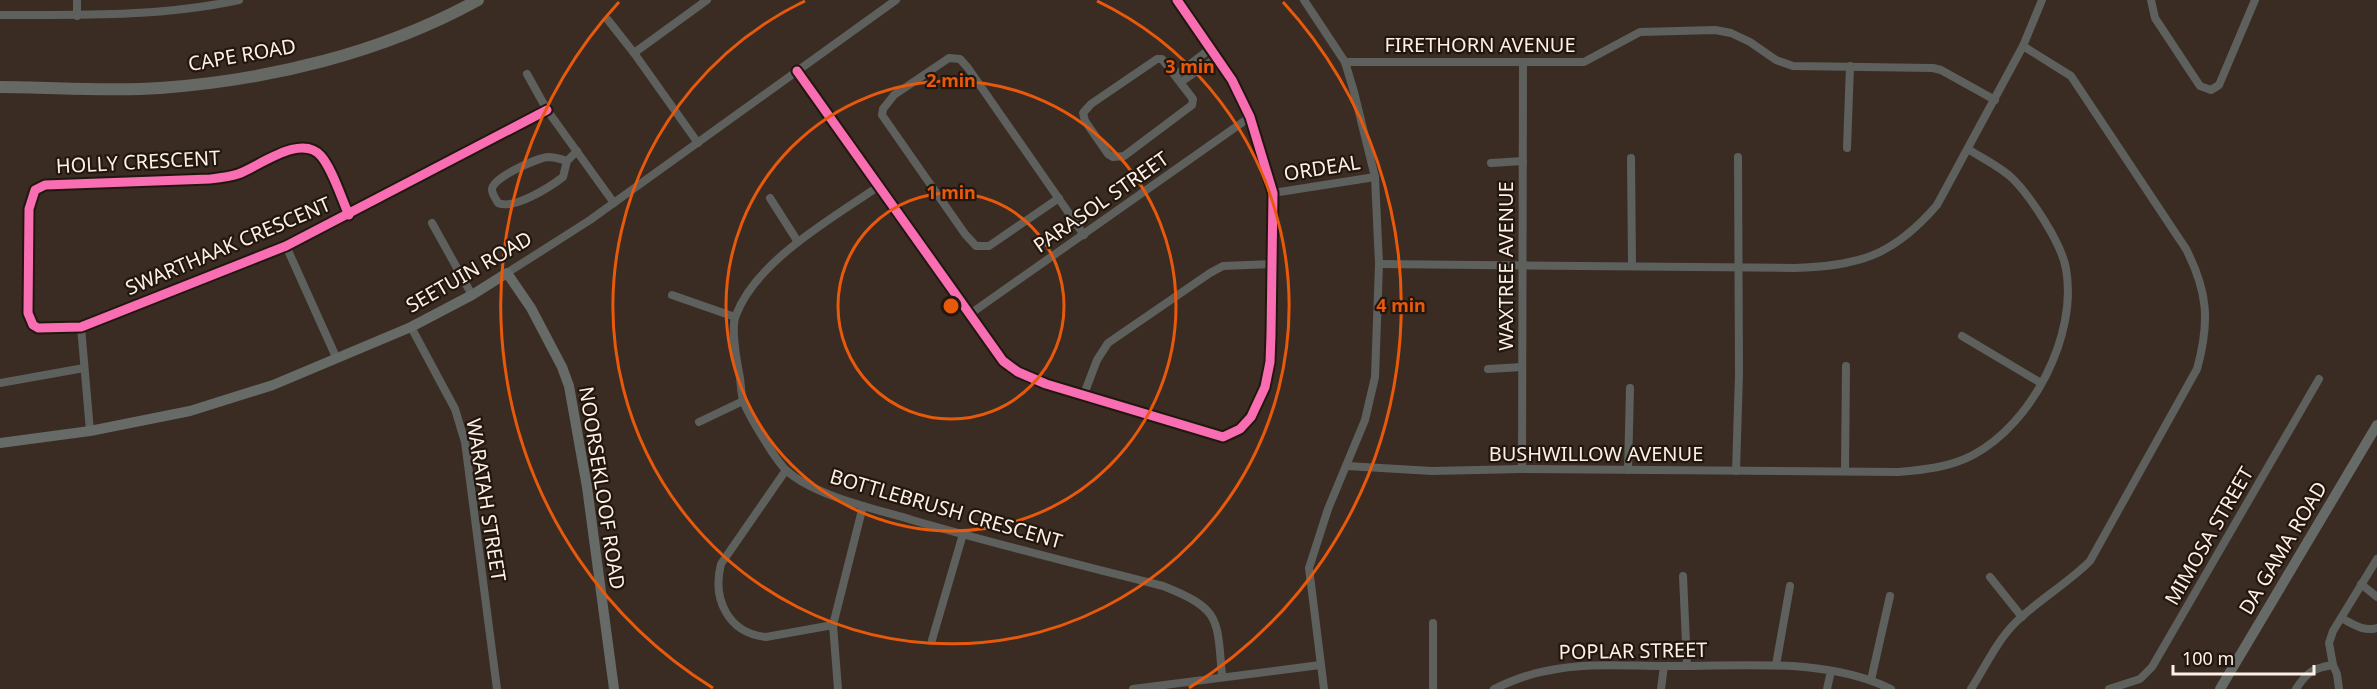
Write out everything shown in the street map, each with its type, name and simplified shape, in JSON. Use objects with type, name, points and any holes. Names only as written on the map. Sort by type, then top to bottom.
[{"type":"main road","name":"CAPE ROAD","points":[[0,87],[158,88],[242,79],[325,60],[392,39],[428,26],[478,0]]},
{"type":"street","points":[[77,0],[77,16]]},
{"type":"street","points":[[0,15],[77,16],[239,0]]},
{"type":"street","points":[[634,53],[707,0]]},
{"type":"street","name":"SEETUIN ROAD","points":[[0,443],[90,431],[190,411],[273,385],[411,327],[472,295],[614,203],[896,0]]},
{"type":"street","points":[[797,71],[1003,361],[1046,384],[1216,437],[1223,437],[1240,429],[1251,417],[1265,387],[1270,362],[1273,193],[1250,117],[1232,80],[1177,0]]},
{"type":"street","points":[[1305,0],[1345,62],[1375,177],[1379,264],[1375,377],[1365,420],[1324,520],[1309,568],[1324,689]]},
{"type":"street","points":[[1379,264],[1824,267],[1855,263],[1885,250],[1925,218],[1936,205],[2023,46],[2042,0]]},
{"type":"street","points":[[2151,0],[2155,18],[2194,77],[2200,86],[2211,90],[2219,85],[2255,0]]},
{"type":"street","points":[[608,20],[698,143]]},
{"type":"street","name":"FIRETHORN AVENUE","points":[[1345,62],[1584,62],[1640,32],[1715,30],[1731,33],[1750,42],[1785,64],[1915,66],[1941,70],[1995,100]]},
{"type":"street","points":[[1971,689],[2002,639],[2022,617],[2081,570],[2100,545],[2197,369],[2205,341],[2204,298],[2194,266],[2157,204],[2071,76],[2023,46]]},
{"type":"street","points":[[1176,75],[1210,49]]},
{"type":"street","points":[[1059,198],[989,246],[976,246],[965,234],[882,115],[883,109],[889,99],[949,58],[960,59],[1059,198],[1084,234]]},
{"type":"street","points":[[1181,82],[1216,58]]},
{"type":"street","points":[[1157,59],[1164,60],[1176,75],[1193,100],[1191,107],[1124,156],[1113,157],[1108,154],[1085,121],[1083,116],[1085,109],[1157,59]]},
{"type":"street","name":"WAXTREE AVENUE","points":[[1522,469],[1523,63]]},
{"type":"street","points":[[1847,148],[1850,66]]},
{"type":"street","points":[[527,74],[547,110],[614,203]]},
{"type":"street","name":"SWARTHAAK CRESCENT","points":[[81,327],[286,246],[547,110]]},
{"type":"street","name":"PARASOL STREET","points":[[970,314],[1250,117]]},
{"type":"street","name":"HOLLY CRESCENT","points":[[81,327],[38,328],[33,325],[28,313],[28,209],[35,190],[45,185],[210,179],[236,175],[290,150],[308,148],[324,159],[349,215]]},
{"type":"street","name":"BUSHWILLOW AVENUE","points":[[1347,466],[1432,471],[1522,469],[1916,470],[1948,464],[1972,456],[1990,445],[2016,420],[2041,383],[2063,334],[2068,290],[2066,268],[2058,244],[2015,180],[1968,149]]},
{"type":"street","points":[[567,160],[544,158],[502,176],[493,185],[495,197],[502,205],[514,204],[563,177],[567,160],[578,152]]},
{"type":"street","points":[[1736,471],[1738,157]]},
{"type":"street","points":[[1630,158],[1632,266]]},
{"type":"street","points":[[1491,163],[1523,161]]},
{"type":"street","name":"ORDEAL","points":[[1273,193],[1375,177]]},
{"type":"street","points":[[672,295],[735,317],[747,294],[766,271],[798,242],[879,186]]},
{"type":"street","points":[[770,198],[798,242]]},
{"type":"street","points":[[432,223],[472,295]]},
{"type":"street","points":[[286,246],[336,357]]},
{"type":"street","points":[[1084,394],[1097,360],[1112,340],[1223,266],[1273,264]]},
{"type":"street","name":"NOORSEKLOOF ROAD","points":[[507,273],[531,308],[562,367],[569,386],[587,487],[614,689]]},
{"type":"street","name":"BOTTLEBRUSH CRESCENT","points":[[735,317],[736,353],[743,401],[758,429],[786,470],[827,493],[863,506],[1163,586],[1183,594],[1201,604],[1211,615],[1218,628],[1222,676]]},
{"type":"street","points":[[81,327],[90,431]]},
{"type":"street","name":"WARATAH STREET","points":[[411,327],[455,409],[465,442],[497,689]]},
{"type":"street","points":[[1962,336],[2041,383]]},
{"type":"street","points":[[1845,471],[1846,366]]},
{"type":"street","points":[[0,382],[84,368]]},
{"type":"street","points":[[1488,369],[1522,368]]},
{"type":"street","name":"MIMOSA STREET","points":[[2109,689],[2140,679],[2152,667],[2319,379]]},
{"type":"street","points":[[1628,470],[1630,387]]},
{"type":"street","points":[[699,422],[743,401]]},
{"type":"street","name":"DA GAMA ROAD","points":[[2220,689],[2377,425]]},
{"type":"street","points":[[786,470],[721,564],[718,582],[723,608],[731,622],[759,636],[766,637],[833,625]]},
{"type":"street","points":[[838,689],[833,625],[863,506]]},
{"type":"street","points":[[932,640],[963,534]]},
{"type":"street","points":[[2339,689],[2329,644],[2341,618],[2377,559]]},
{"type":"street","points":[[1683,576],[1687,666]]},
{"type":"street","points":[[1990,577],[2022,617]]},
{"type":"street","points":[[2361,584],[2377,597]]},
{"type":"street","points":[[1776,665],[1790,586]]},
{"type":"street","points":[[1871,680],[1890,596]]},
{"type":"street","points":[[2341,618],[2359,628],[2367,630],[2377,628]]},
{"type":"street","points":[[1433,622],[1433,689]]},
{"type":"street","name":"POPLAR STREET","points":[[1494,689],[1519,678],[1575,666],[1617,664],[1776,665],[1831,671],[1871,680],[1891,689]]},
{"type":"street","points":[[1133,689],[1320,665]]},
{"type":"street","points":[[2296,689],[2304,676],[2311,671],[2333,665]]},
{"type":"street","points":[[1661,689],[1664,666]]},
{"type":"street","points":[[1827,689],[1831,671]]},
{"type":"cycle path","points":[[797,71],[1003,361],[1018,372],[1046,384],[1223,437],[1240,429],[1251,417],[1265,387],[1270,362],[1273,193],[1250,117],[1232,80],[1177,0]]},
{"type":"cycle path","points":[[349,215],[346,208],[333,176],[321,156],[313,150],[303,148],[280,153],[238,174],[220,178],[45,185],[35,190],[29,209],[28,313],[33,325],[38,328],[81,327],[286,246],[547,110]]}]
